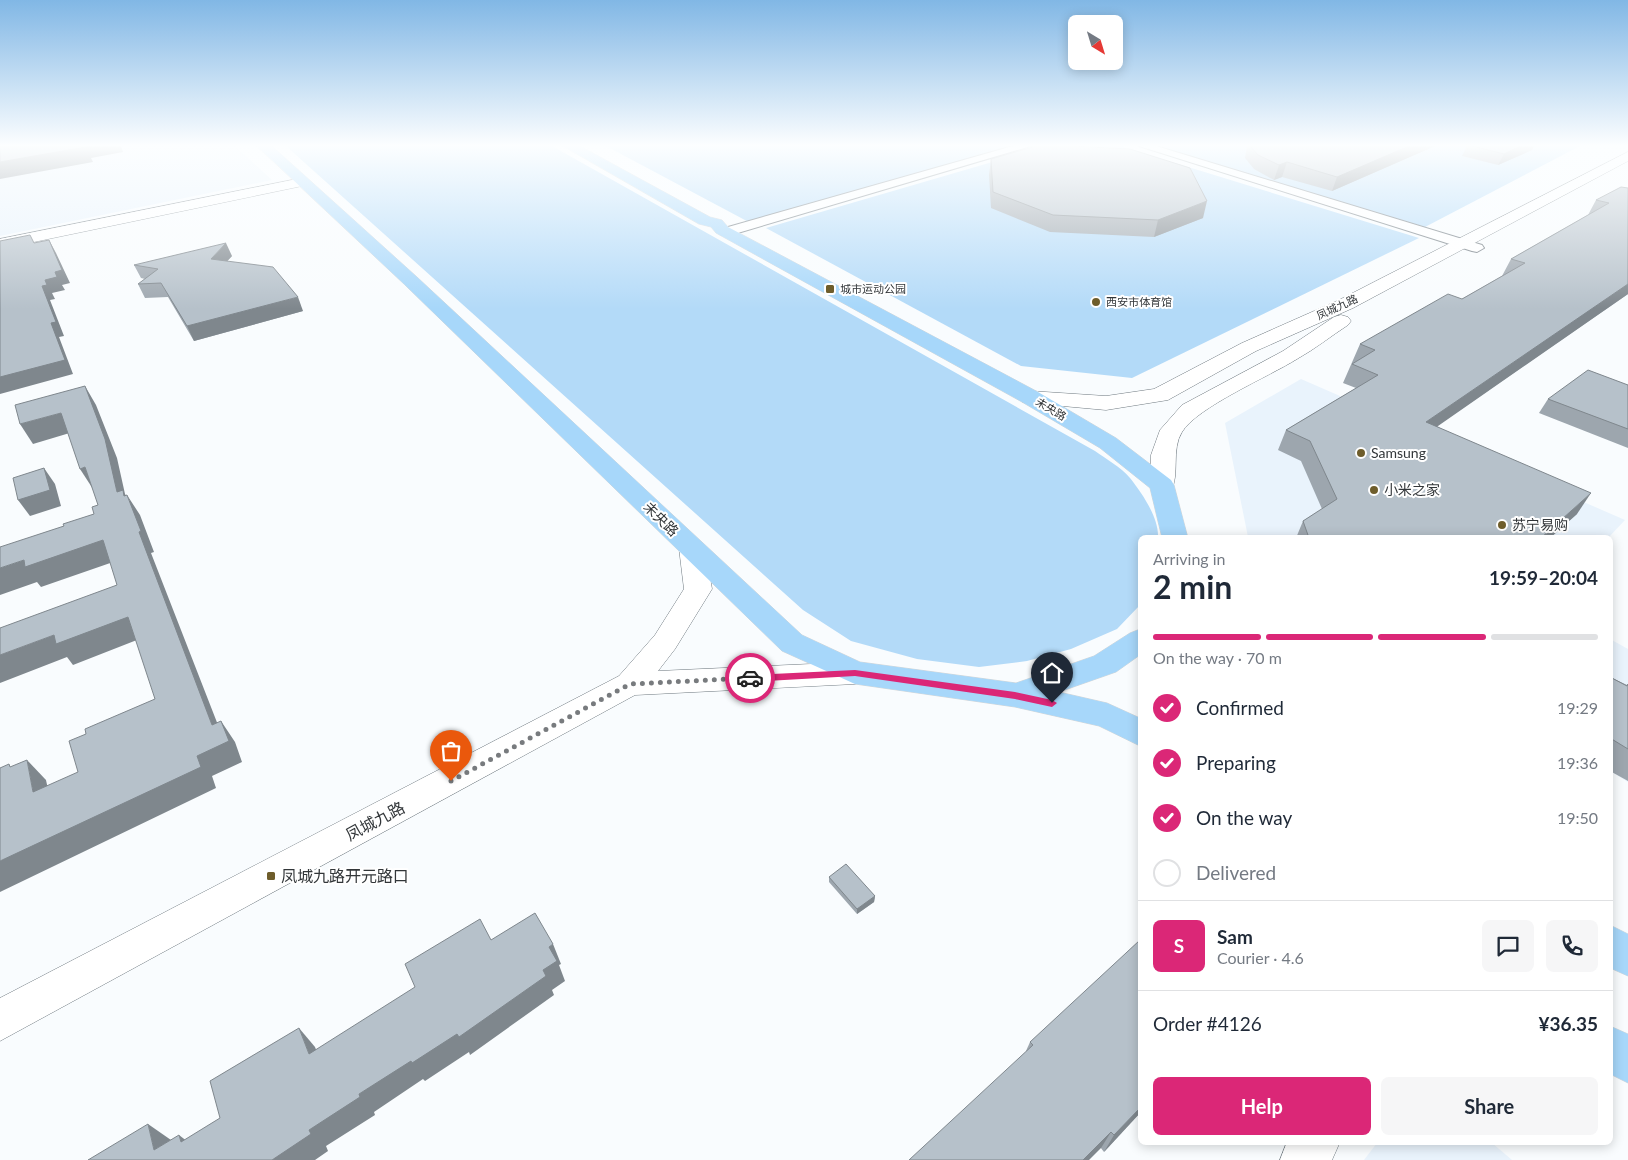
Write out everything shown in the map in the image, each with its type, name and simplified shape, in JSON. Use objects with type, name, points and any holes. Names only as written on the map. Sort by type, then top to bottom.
[{"type":"main road","name":"未央路","points":[[322,200],[411,281],[792,643],[855,673],[1015,695],[1107,715],[1138,733]]},
{"type":"main road","name":"未央路","points":[[667,200],[1030,396],[1108,443],[1162,485]]},
{"type":"main road","points":[[1162,485],[1174,535]]},
{"type":"main road","points":[[1015,695],[1105,664],[1138,641]]},
{"type":"main road","points":[[1613,946],[1628,957]]},
{"type":"main road","points":[[1613,1049],[1628,1061]]},
{"type":"street","points":[[0,244],[214,200]]},
{"type":"street","points":[[721,228],[810,200]]},
{"type":"street","points":[[721,228],[825,200]]},
{"type":"street","points":[[1322,200],[1470,245]]},
{"type":"street","name":"凤城九路","points":[[1030,396],[1074,402],[1106,403],[1160,395],[1249,347],[1346,304],[1560,200]]},
{"type":"street","name":"凤城九路","points":[[1162,485],[1163,455],[1171,430],[1190,410],[1290,355],[1333,325],[1470,245]]},
{"type":"street","points":[[630,684],[665,642],[698,589],[692,548]]},
{"type":"street","name":"凤城九路","points":[[0,1020],[630,684],[855,673]]},
{"type":"street","points":[[1303,1160],[1315,1145]]},
{"type":"shaded area","points":[[0,200],[174,200],[0,236]]},
{"type":"shaded area","points":[[346,200],[648,200],[1095,451],[1130,478],[1153,514],[1158,530],[1158,535],[1138,535],[1138,607],[1117,629],[1071,649],[1027,661],[979,667],[917,659],[851,641],[803,610]]},
{"type":"shaded area","points":[[708,200],[850,200],[758,227]]},
{"type":"shaded area","name":"西安市体育馆","points":[[861,200],[1296,200],[1419,238],[1132,378],[1021,366],[766,228]]},
{"type":"shaded area","points":[[1336,200],[1476,200],[1425,227]]},
{"type":"shaded area","points":[[1301,379],[1625,520],[1611,535],[1248,535],[1225,423]]},
{"type":"shaded area","points":[[1613,641],[1628,649],[1628,782],[1613,773]]},
{"type":"shaded area","points":[[1375,1145],[1494,1145],[1512,1160],[1364,1160]]},
{"type":"building","points":[[1014,200],[1207,201],[1158,220],[1053,215]]},
{"type":"building","points":[[1597,200],[1628,200],[1628,284],[1426,422],[1591,493],[1544,535],[1308,535],[1303,521],[1337,499],[1310,441],[1286,430],[1378,375],[1352,364],[1375,350],[1360,344],[1448,294],[1462,299],[1525,263],[1511,259],[1609,203]]},
{"type":"building","points":[[30,235],[34,243],[49,240],[62,270],[55,272],[57,277],[45,280],[47,285],[42,286],[56,322],[51,323],[65,360],[0,377],[0,241]]},
{"type":"building","points":[[226,243],[211,259],[273,267],[298,297],[187,326],[161,283],[138,284],[158,269],[134,265]]},
{"type":"building","points":[[1588,370],[1628,385],[1628,429],[1548,399]]},
{"type":"building","points":[[85,386],[105,439],[117,492],[123,490],[124,496],[127,495],[141,531],[139,532],[212,725],[221,721],[229,741],[197,756],[201,767],[0,861],[0,768],[9,764],[10,767],[27,760],[33,792],[78,772],[69,741],[86,734],[85,729],[155,699],[128,617],[56,644],[54,635],[0,655],[0,628],[117,585],[103,540],[25,567],[24,560],[0,568],[0,547],[94,514],[92,507],[98,505],[85,467],[80,469],[61,413],[20,424],[15,405]]},
{"type":"building","points":[[44,468],[50,490],[18,500],[13,478]]},
{"type":"building","points":[[1613,679],[1627,686],[1628,684],[1628,749],[1613,740]]},
{"type":"building","points":[[846,864],[875,896],[857,909],[829,877]]},
{"type":"building","points":[[535,913],[553,944],[549,947],[557,961],[543,970],[546,976],[459,1037],[457,1034],[359,1094],[360,1097],[309,1130],[311,1134],[272,1160],[88,1160],[148,1124],[154,1150],[179,1135],[181,1142],[220,1118],[210,1081],[299,1028],[309,1054],[415,987],[405,964],[480,919],[491,940]]},
{"type":"building","points":[[1138,942],[1138,1110],[1114,1135],[1111,1132],[1083,1160],[909,1160],[1033,1045],[1030,1042]]},
{"type":"way so far","points":[[451,781],[630,684],[750,678]]},
{"type":"place","name":"城市运动公园","points":[[830,289]]},
{"type":"place","name":"西安市体育馆","points":[[1096,302]]},
{"type":"place","name":"Samsung","points":[[1361,453]]},
{"type":"place","name":"小米之家","points":[[1374,490]]},
{"type":"place","name":"苏宁易购","points":[[1502,525]]},
{"type":"place","name":"凤城九路开元路口","points":[[271,876]]},
{"type":"route","points":[[750,678],[855,673],[1015,695],[1052,703]]}]
